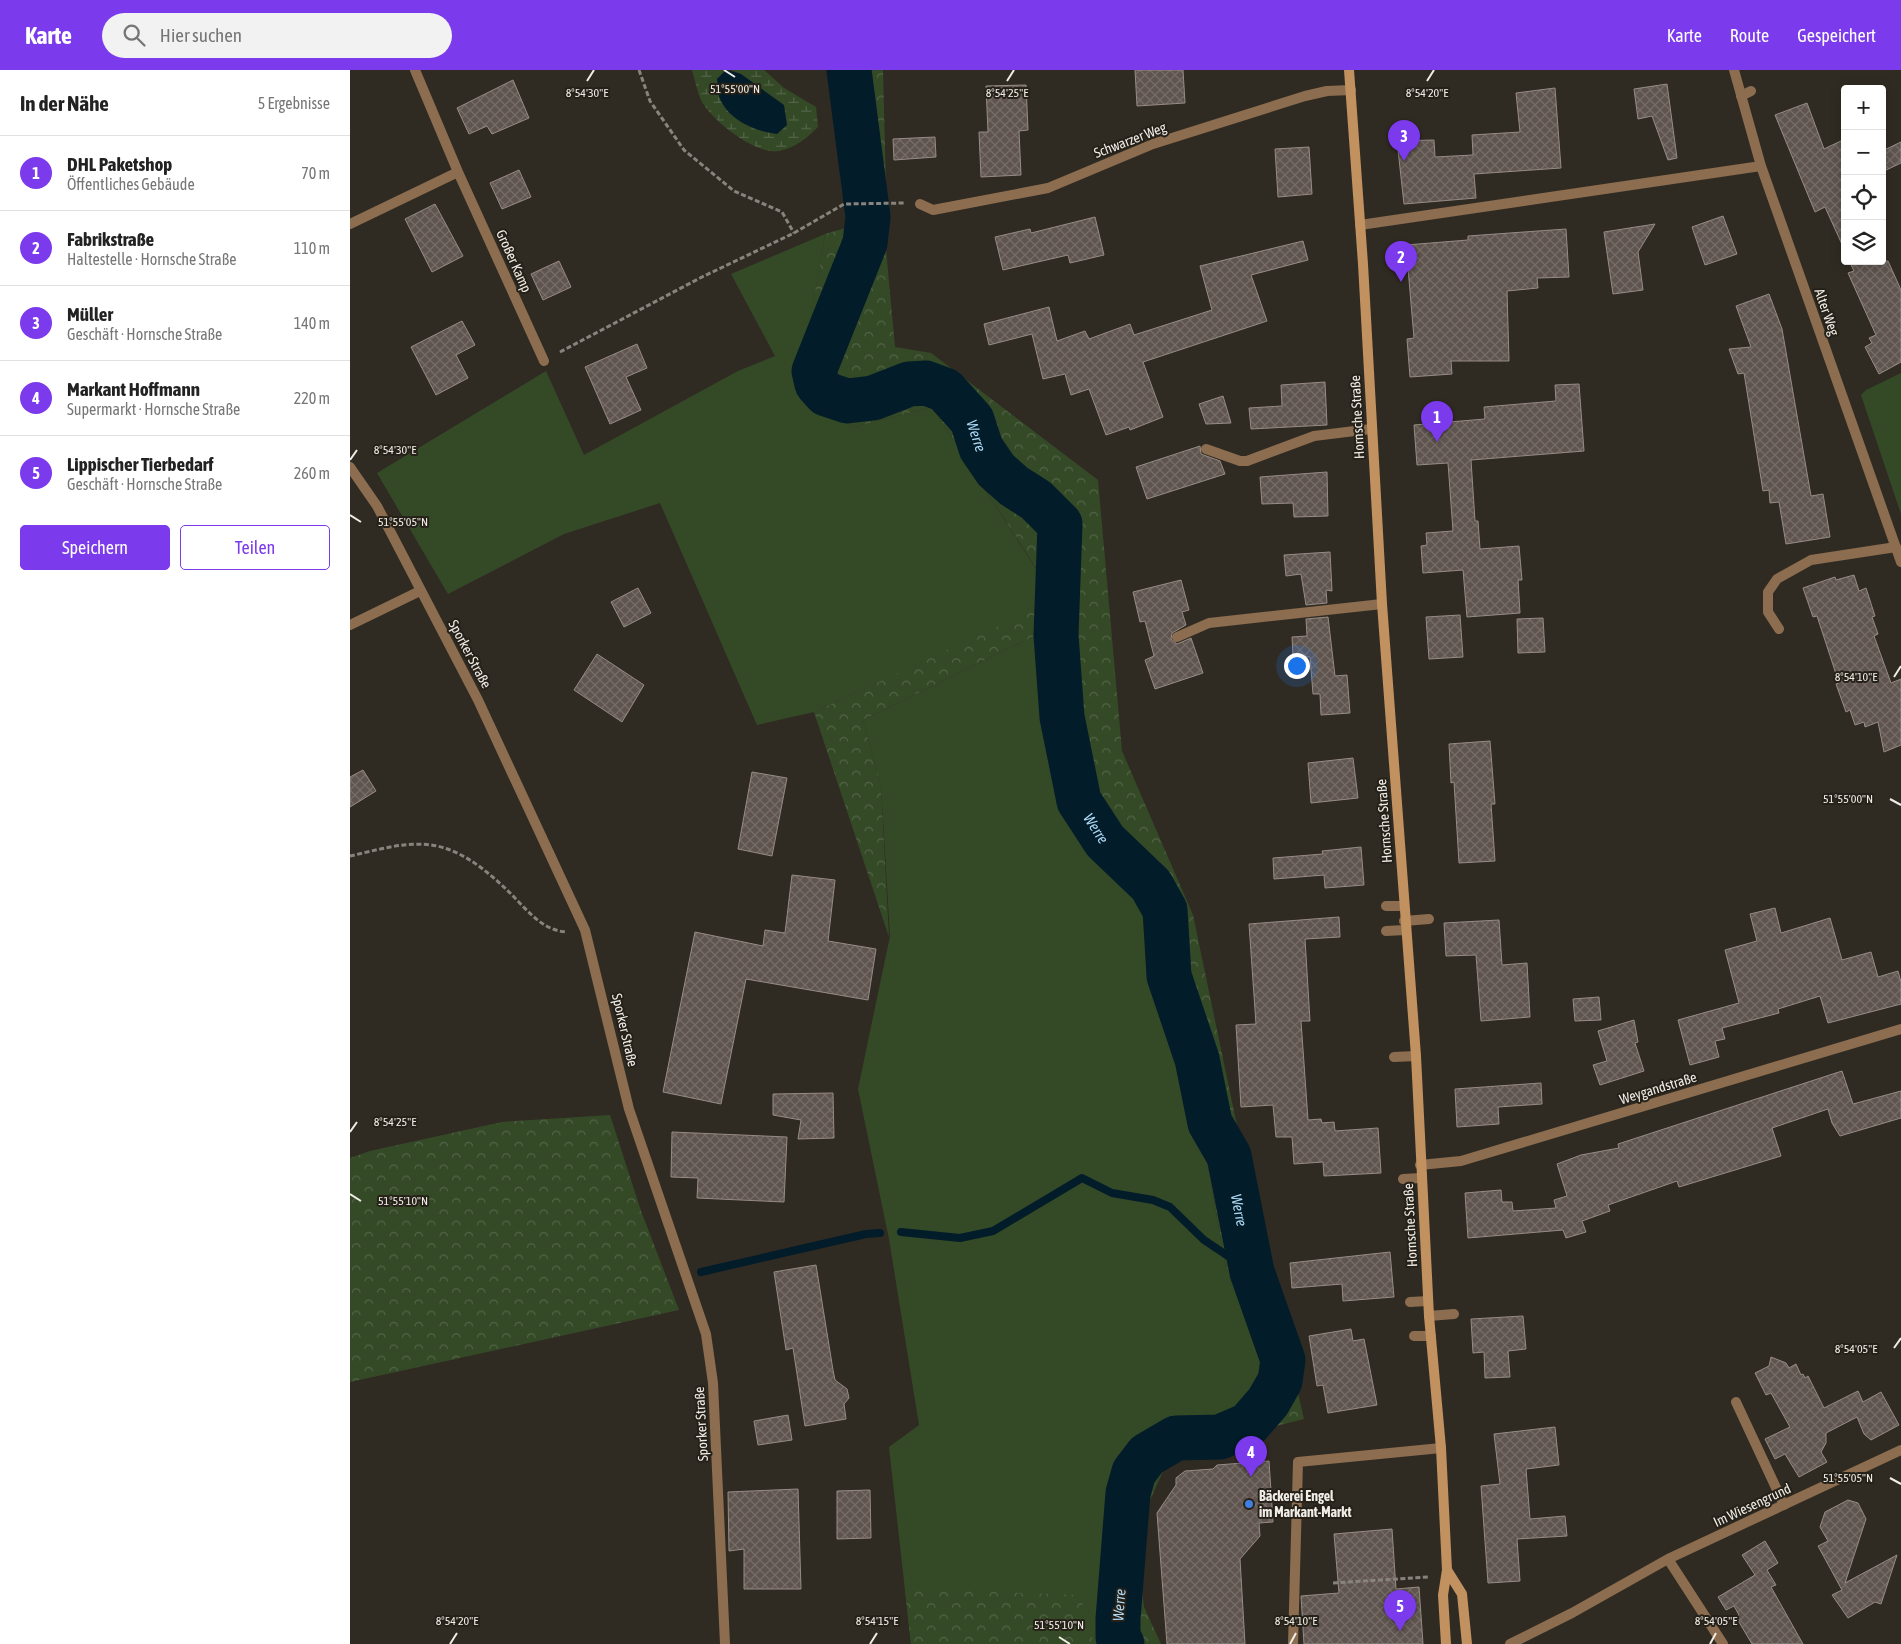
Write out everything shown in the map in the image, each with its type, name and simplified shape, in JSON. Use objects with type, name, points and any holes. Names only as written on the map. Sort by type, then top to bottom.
[{"type":"main road","name":"Hornsche Straße","points":[[1349,70],[1382,604],[1403,906],[1416,1056],[1429,1316],[1441,1448],[1447,1570],[1443,1595],[1446,1644]]},
{"type":"main road","name":"Hornsche Straße","points":[[1447,1570],[1462,1594],[1467,1644]]},
{"type":"street","name":"Großer Kamp","points":[[415,70],[458,172],[544,361]]},
{"type":"street","name":"Alter Weg","points":[[1734,70],[1761,166],[1901,562]]},
{"type":"street","name":"Schwarzer Weg","points":[[920,204],[933,210],[1048,188],[1162,141],[1305,96],[1327,91],[1350,90]]},
{"type":"street","points":[[1741,96],[1751,92]]},
{"type":"street","points":[[1360,225],[1761,166]]},
{"type":"street","points":[[350,224],[458,172]]},
{"type":"street","points":[[1206,449],[1240,461],[1247,461],[1314,436],[1371,429]]},
{"type":"street","name":"Sporker Straße","points":[[350,467],[377,506],[478,700],[585,930],[629,1109],[706,1334],[713,1383],[725,1644]]},
{"type":"street","points":[[1779,630],[1768,612],[1768,592],[1777,579],[1811,560],[1896,547]]},
{"type":"street","points":[[350,625],[420,591]]},
{"type":"street","points":[[1176,637],[1209,623],[1382,604]]},
{"type":"street","points":[[1386,906],[1403,906]]},
{"type":"street","points":[[1386,931],[1429,919]]},
{"type":"street","name":"Weygandstraße","points":[[1420,1165],[1461,1161],[1901,1029]]},
{"type":"street","points":[[1394,1057],[1416,1056]]},
{"type":"street","points":[[1403,1179],[1421,1178]]},
{"type":"street","points":[[1410,1302],[1428,1301]]},
{"type":"street","points":[[1429,1316],[1454,1314]]},
{"type":"street","points":[[1414,1336],[1431,1336]]},
{"type":"street","points":[[1736,1402],[1784,1505]]},
{"type":"street","points":[[1292,1644],[1298,1462],[1441,1448]]},
{"type":"street","name":"Im Wiesengrund","points":[[1510,1644],[1572,1613],[1668,1559],[1901,1450]]},
{"type":"street","points":[[1668,1559],[1724,1644]]},
{"type":"path","points":[[639,70],[650,101],[684,150],[734,190],[782,212],[794,233]]},
{"type":"path","points":[[544,361],[700,278],[794,233],[844,204],[875,205],[888,202],[920,204]]},
{"type":"path","points":[[350,856],[403,845],[436,846],[456,853],[475,863],[548,928],[555,931],[585,930]]},
{"type":"path","points":[[1333,1583],[1428,1577]]},
{"type":"green space","points":[[692,70],[726,70],[717,79],[741,74],[731,70],[764,70],[784,88],[816,107],[818,127],[800,142],[785,150],[769,151],[758,148],[724,126],[706,108],[701,100]]},
{"type":"green space","points":[[830,70],[883,70],[886,189],[842,194]]},
{"type":"green space","points":[[883,217],[895,347],[931,353],[1098,480],[1122,751],[1193,915],[1266,1265],[1226,1269],[1164,915],[1093,800],[1063,714],[1059,624],[863,720],[881,786],[889,937],[814,712],[1056,599],[932,407],[854,427],[800,381],[825,234]]},
{"type":"green space","points":[[825,234],[800,382],[854,427],[932,407],[1056,600],[814,712],[757,725],[660,503],[564,534],[448,594],[377,473],[546,371],[584,455],[738,371],[775,356],[731,274]]},
{"type":"green space","points":[[1901,373],[1901,514],[1861,395],[1866,390]]},
{"type":"green space","points":[[1059,624],[1093,798],[1164,915],[1226,1269],[1267,1270],[1290,1359],[1228,1415],[1171,1424],[1142,1437],[1126,1466],[1109,1577],[1130,1644],[911,1644],[889,1447],[919,1425],[889,1239],[858,1089],[890,936],[881,786],[863,720]]},
{"type":"green space","points":[[610,1115],[641,1211],[679,1310],[350,1382],[350,1158],[370,1151],[502,1122]]},
{"type":"green space","points":[[1290,1359],[1304,1419],[1231,1437],[1165,1467],[1135,1533],[1144,1607],[1161,1644],[1130,1644],[1109,1577],[1126,1466],[1142,1437],[1171,1424],[1228,1415]]},
{"type":"green space","points":[[905,1589],[1080,1595],[1094,1644],[911,1644]]},
{"type":"water","points":[[726,70],[741,74],[784,105],[787,125],[777,134],[769,133],[744,124],[730,113],[724,107],[718,92],[717,79]]},
{"type":"building","points":[[1135,70],[1183,70],[1185,103],[1137,106]]},
{"type":"building","points":[[513,80],[529,118],[492,134],[487,126],[469,134],[457,108]]},
{"type":"building","points":[[1667,84],[1677,158],[1668,160],[1652,116],[1638,119],[1634,89]]},
{"type":"building","points":[[1026,85],[1028,130],[1019,131],[1021,175],[981,177],[979,132],[988,132],[986,86]]},
{"type":"building","points":[[1555,88],[1561,168],[1474,174],[1476,198],[1404,204],[1397,141],[1434,140],[1435,157],[1473,155],[1472,135],[1520,132],[1516,93]]},
{"type":"building","points":[[1807,103],[1824,149],[1841,141],[1841,242],[1825,207],[1815,212],[1775,115]]},
{"type":"building","points":[[935,137],[936,157],[894,160],[893,139]]},
{"type":"building","points":[[1901,142],[1901,163],[1886,170],[1886,149]]},
{"type":"building","points":[[1309,147],[1312,194],[1278,197],[1275,149]]},
{"type":"building","points":[[519,170],[531,197],[502,209],[490,183]]},
{"type":"building","points":[[435,204],[463,256],[432,272],[405,219]]},
{"type":"building","points":[[1723,216],[1737,254],[1705,265],[1692,227]]},
{"type":"building","points":[[1095,217],[1104,255],[1070,263],[1068,255],[1003,270],[995,237],[1030,229],[1031,233]]},
{"type":"building","points":[[1655,224],[1638,252],[1643,290],[1613,294],[1604,232]]},
{"type":"building","points":[[1566,229],[1569,277],[1537,278],[1538,288],[1507,291],[1509,361],[1451,361],[1452,374],[1410,377],[1407,339],[1414,338],[1406,245],[1468,240],[1468,236]]},
{"type":"building","points":[[1303,241],[1308,260],[1251,275],[1267,321],[1143,362],[1163,417],[1130,430],[1129,427],[1106,435],[1089,389],[1071,395],[1065,374],[1043,379],[1032,334],[989,345],[984,324],[1049,307],[1057,341],[1085,331],[1089,339],[1130,324],[1134,335],[1212,310],[1200,266]]},
{"type":"building","points":[[559,261],[571,287],[543,300],[531,274]]},
{"type":"building","points":[[1886,261],[1888,261],[1901,290],[1901,362],[1879,374],[1865,347],[1872,343],[1869,338],[1876,335],[1848,273],[1854,271],[1851,265],[1886,265]]},
{"type":"building","points":[[1769,294],[1782,329],[1811,496],[1823,494],[1830,537],[1786,544],[1779,502],[1770,503],[1769,490],[1763,491],[1744,373],[1738,374],[1729,349],[1751,347],[1736,306]]},
{"type":"building","points":[[462,321],[475,345],[456,355],[468,378],[436,395],[411,347]]},
{"type":"building","points":[[637,344],[647,368],[626,377],[641,410],[610,424],[585,367]]},
{"type":"building","points":[[1325,382],[1327,425],[1251,429],[1249,408],[1282,406],[1281,385]]},
{"type":"building","points":[[1579,384],[1584,451],[1471,460],[1475,521],[1478,521],[1480,549],[1519,546],[1522,580],[1518,580],[1520,613],[1467,617],[1463,570],[1423,573],[1421,546],[1427,545],[1426,533],[1453,531],[1448,463],[1417,465],[1414,425],[1485,419],[1484,407],[1556,401],[1555,385]]},
{"type":"building","points":[[1223,396],[1231,423],[1206,424],[1199,404]]},
{"type":"building","points":[[1200,446],[1201,454],[1220,461],[1225,474],[1147,499],[1136,467]]},
{"type":"building","points":[[1327,472],[1328,516],[1294,517],[1293,503],[1262,504],[1260,477]]},
{"type":"building","points":[[1330,552],[1332,591],[1326,590],[1327,603],[1306,605],[1301,574],[1286,576],[1284,555]]},
{"type":"building","points":[[1854,575],[1859,591],[1866,588],[1875,616],[1872,617],[1878,634],[1874,636],[1891,683],[1901,679],[1901,745],[1884,752],[1878,722],[1865,727],[1864,722],[1855,725],[1850,710],[1846,712],[1836,684],[1839,683],[1817,616],[1813,617],[1803,588],[1835,577],[1836,580]]},
{"type":"building","points":[[1181,580],[1189,610],[1182,612],[1186,625],[1172,633],[1171,639],[1177,644],[1191,638],[1203,673],[1155,689],[1145,660],[1154,656],[1145,621],[1140,622],[1133,592]]},
{"type":"building","points":[[638,588],[651,613],[624,627],[611,602]]},
{"type":"building","points":[[1460,615],[1463,657],[1429,659],[1426,617]]},
{"type":"building","points":[[1328,617],[1335,676],[1347,675],[1350,713],[1321,715],[1320,694],[1313,694],[1310,657],[1293,657],[1292,637],[1307,636],[1306,619]]},
{"type":"building","points":[[1543,618],[1545,652],[1518,653],[1517,619]]},
{"type":"building","points":[[597,654],[644,685],[622,722],[574,690]]},
{"type":"building","points":[[1490,741],[1495,804],[1491,804],[1495,861],[1459,863],[1454,782],[1451,783],[1449,744]]},
{"type":"building","points":[[1353,758],[1358,798],[1311,803],[1308,763]]},
{"type":"building","points":[[363,770],[376,791],[350,807],[350,777]]},
{"type":"building","points":[[752,772],[787,778],[772,856],[738,849]]},
{"type":"building","points":[[1361,847],[1364,885],[1325,888],[1324,875],[1274,879],[1273,858],[1323,854],[1322,851]]},
{"type":"building","points":[[792,875],[835,880],[828,941],[876,949],[868,1000],[746,979],[721,1104],[663,1092],[695,932],[763,946],[765,930],[785,933]]},
{"type":"building","points":[[1775,908],[1781,933],[1830,918],[1842,960],[1871,952],[1878,977],[1898,971],[1901,982],[1901,1004],[1828,1023],[1820,996],[1778,1009],[1779,1013],[1722,1028],[1725,1039],[1715,1041],[1719,1057],[1690,1065],[1678,1020],[1739,1003],[1725,950],[1757,941],[1750,914]]},
{"type":"building","points":[[1339,917],[1340,937],[1305,939],[1310,1021],[1301,1021],[1308,1120],[1321,1119],[1322,1123],[1334,1122],[1335,1131],[1378,1128],[1381,1173],[1324,1176],[1323,1162],[1294,1164],[1292,1137],[1276,1137],[1273,1105],[1241,1107],[1236,1025],[1256,1024],[1249,924]]},
{"type":"building","points":[[1499,920],[1502,965],[1527,963],[1530,1017],[1481,1021],[1476,955],[1446,956],[1444,923]]},
{"type":"building","points":[[1599,997],[1601,1020],[1575,1021],[1573,999]]},
{"type":"building","points":[[1634,1020],[1638,1042],[1635,1043],[1644,1071],[1600,1085],[1593,1065],[1607,1061],[1598,1031]]},
{"type":"building","points":[[1842,1071],[1853,1104],[1901,1091],[1901,1118],[1840,1136],[1832,1123],[1828,1109],[1772,1128],[1781,1156],[1679,1187],[1677,1181],[1608,1205],[1610,1211],[1582,1221],[1586,1232],[1566,1238],[1563,1230],[1468,1238],[1465,1193],[1501,1190],[1502,1202],[1512,1202],[1513,1211],[1556,1208],[1554,1200],[1567,1196],[1557,1164],[1581,1155],[1619,1148],[1618,1144]]},
{"type":"building","points":[[1541,1083],[1542,1104],[1498,1107],[1499,1124],[1457,1127],[1455,1089]]},
{"type":"building","points":[[833,1093],[834,1138],[798,1139],[801,1120],[773,1115],[773,1094]]},
{"type":"building","points":[[672,1132],[787,1137],[784,1202],[697,1198],[698,1178],[671,1177]]},
{"type":"building","points":[[1390,1252],[1394,1297],[1343,1301],[1342,1284],[1292,1288],[1290,1263]]},
{"type":"building","points":[[816,1265],[835,1380],[847,1389],[849,1398],[844,1404],[846,1419],[805,1426],[793,1348],[786,1350],[774,1272]]},
{"type":"building","points":[[1523,1316],[1526,1349],[1508,1351],[1510,1377],[1485,1378],[1484,1352],[1473,1353],[1471,1319]]},
{"type":"building","points":[[1351,1329],[1353,1341],[1364,1339],[1377,1405],[1328,1413],[1323,1385],[1317,1386],[1309,1336]]},
{"type":"building","points":[[1771,1357],[1786,1363],[1789,1368],[1796,1364],[1801,1375],[1803,1374],[1805,1378],[1808,1376],[1824,1408],[1858,1391],[1863,1402],[1881,1392],[1899,1425],[1871,1440],[1864,1434],[1857,1417],[1826,1433],[1826,1443],[1821,1452],[1827,1462],[1799,1477],[1785,1454],[1775,1459],[1765,1439],[1790,1427],[1771,1393],[1766,1395],[1755,1373],[1769,1366]]},
{"type":"building","points":[[788,1415],[792,1440],[758,1445],[754,1421]]},
{"type":"building","points":[[1555,1427],[1559,1465],[1526,1469],[1530,1519],[1565,1516],[1567,1536],[1517,1539],[1520,1581],[1488,1583],[1481,1486],[1500,1484],[1494,1434]]},
{"type":"building","points":[[1269,1461],[1273,1522],[1259,1523],[1260,1536],[1240,1559],[1245,1644],[1167,1644],[1157,1513],[1176,1485],[1176,1478],[1185,1471],[1213,1469],[1217,1465]]},
{"type":"building","points":[[798,1489],[801,1589],[744,1589],[744,1549],[729,1551],[728,1492]]},
{"type":"building","points":[[870,1490],[871,1538],[837,1539],[837,1491]]},
{"type":"building","points":[[1848,1500],[1858,1503],[1866,1519],[1845,1583],[1897,1555],[1881,1604],[1875,1602],[1848,1618],[1832,1595],[1842,1590],[1818,1546],[1828,1541],[1820,1527],[1825,1512]]},
{"type":"building","points":[[1392,1529],[1396,1589],[1419,1587],[1423,1644],[1304,1644],[1301,1596],[1339,1593],[1334,1534]]},
{"type":"building","points":[[1765,1541],[1778,1563],[1767,1570],[1776,1585],[1771,1587],[1803,1644],[1752,1644],[1736,1617],[1739,1615],[1734,1606],[1726,1610],[1718,1597],[1755,1575],[1742,1555]]},
{"type":"waterway","name":"Werre","points":[[849,70],[868,217],[865,243],[814,371],[817,384],[826,394],[847,401],[873,398],[909,384],[926,383],[945,390],[972,420],[981,448],[996,470],[1014,486],[1036,500],[1060,524],[1056,635],[1062,717],[1079,801],[1105,841],[1151,885],[1165,910],[1169,976],[1197,1059],[1210,1123],[1229,1156],[1252,1272],[1283,1360],[1280,1381],[1268,1402],[1248,1425],[1220,1437],[1176,1438],[1147,1455],[1134,1472],[1128,1493],[1118,1619],[1118,1637],[1122,1644]]},
{"type":"waterway","points":[[901,1232],[960,1238],[993,1231],[1082,1178],[1112,1193],[1153,1200],[1170,1207],[1204,1240],[1252,1272]]},
{"type":"waterway","points":[[701,1272],[866,1234],[880,1233]]},
{"type":"place","name":"Müller","points":[[1404,161]]},
{"type":"place","name":"Fabrikstraße","points":[[1401,282]]},
{"type":"place","name":"DHL Paketshop","points":[[1437,442]]},
{"type":"place","name":"Markant Hoffmann","points":[[1251,1477]]},
{"type":"place","name":"Bäckerei Engel im Markant-Markt","points":[[1249,1504]]},
{"type":"place","name":"Lippischer Tierbedarf","points":[[1400,1631]]}]
